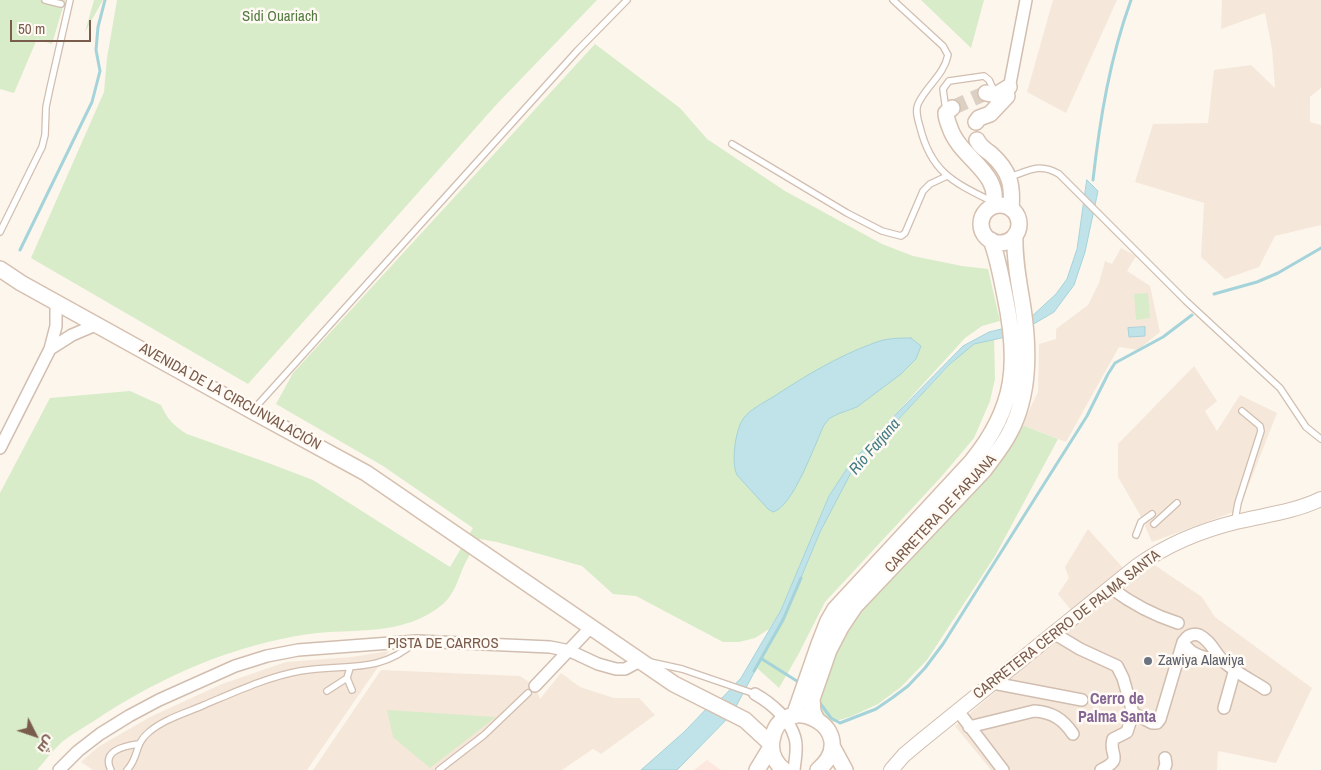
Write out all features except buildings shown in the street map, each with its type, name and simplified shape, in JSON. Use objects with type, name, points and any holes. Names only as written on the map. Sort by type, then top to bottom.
[{"type":"main road","points":[[976,122],[979,118],[990,114],[1000,93]]},
{"type":"main road","points":[[949,110],[952,134],[964,152],[991,181],[994,191],[994,204],[1011,209]]},
{"type":"main road","points":[[964,152],[969,144],[978,143],[996,160],[1009,178]]},
{"type":"main road","name":"CARRETERA DE FARJANA","points":[[771,746],[772,736],[808,692],[824,647],[828,621],[843,599],[955,481],[987,443],[996,427],[1009,393],[1016,314],[1015,235],[1018,218],[1011,209],[1012,193],[1009,178]]},
{"type":"main road","name":"CARRETERA DE FARJANA","points":[[824,647],[855,606],[966,490],[998,452],[1010,433],[1023,395],[1026,378],[1027,348],[991,240],[983,233],[981,223],[984,213],[994,204]]},
{"type":"main road","points":[[991,240],[1006,241],[1015,235]]},
{"type":"main road","name":"AVENIDA DE LA CIRCUNVALACIÓN","points":[[0,269],[21,283],[98,324],[252,412],[366,473],[674,684],[745,720]]},
{"type":"main road","name":"CARRETERA DE FARJANA","points":[[808,692],[816,718]]},
{"type":"main road","points":[[745,720],[787,719],[809,715],[816,718],[826,727],[832,746],[846,770]]},
{"type":"main road","points":[[745,720],[771,746],[773,755],[782,769]]},
{"type":"main road","points":[[757,770],[771,746]]},
{"type":"main road","points":[[819,770],[826,763],[832,746]]},
{"type":"main road","points":[[819,770],[824,770]]},
{"type":"street","points":[[1000,93],[1026,0]]},
{"type":"street","points":[[0,448],[50,349],[56,326],[56,301]]},
{"type":"street","points":[[50,349],[72,335],[98,324]]},
{"type":"street","name":"CARRETERA CERRO DE PALMA SANTA","points":[[895,765],[958,711],[1159,551],[1205,531],[1295,510],[1321,499]]},
{"type":"street","points":[[1111,588],[1144,610],[1178,623]]},
{"type":"street","points":[[532,689],[591,627]]},
{"type":"street","points":[[1055,634],[1080,649],[1117,666],[1123,678],[1133,713],[1127,732],[1113,739],[1115,759],[1113,764],[1101,770]]},
{"type":"street","points":[[1133,713],[1152,723],[1157,723],[1160,719],[1183,642],[1186,637],[1192,634],[1198,635],[1208,642],[1223,660],[1265,689]]},
{"type":"street","name":"PISTA DE CARROS","points":[[59,770],[78,751],[100,734],[129,716],[159,700],[235,666],[266,656],[298,650],[417,641],[550,647],[570,651],[598,664],[616,669],[625,669],[640,661]]},
{"type":"street","points":[[1183,642],[1197,655],[1223,660]]},
{"type":"street","points":[[1224,708],[1235,669]]},
{"type":"street","points":[[993,683],[1082,700]]},
{"type":"street","name":"PISTA DE CARROS","points":[[752,693],[787,719],[795,738],[796,753],[782,769]]},
{"type":"street","points":[[958,711],[1003,770]]},
{"type":"street","points":[[969,727],[1034,711],[1053,714],[1073,734]]},
{"type":"lane","points":[[46,0],[61,4]]},
{"type":"lane","points":[[0,232],[32,169],[46,135],[46,107],[70,0]]},
{"type":"lane","points":[[252,412],[577,51],[627,0]]},
{"type":"lane","points":[[893,0],[943,46],[948,55],[943,69],[916,109],[924,141],[934,160],[947,176],[964,188],[994,204]]},
{"type":"lane","points":[[949,110],[943,89],[949,81],[984,76],[1000,93]]},
{"type":"lane","points":[[732,144],[847,213],[882,231],[901,236],[905,233],[926,187],[947,176]]},
{"type":"lane","points":[[1009,178],[1036,168],[1051,170],[1059,174],[1204,318],[1280,388],[1306,427],[1321,439]]},
{"type":"lane","points":[[1235,523],[1238,503],[1261,431],[1260,426],[1242,411]]},
{"type":"lane","points":[[1154,524],[1178,503]]},
{"type":"lane","points":[[1136,535],[1141,522],[1152,514]]},
{"type":"lane","points":[[127,770],[133,760],[138,744],[150,730],[162,723],[268,679],[302,670],[350,668],[392,658],[405,651],[417,641]]},
{"type":"lane","name":"PISTA DE CARROS","points":[[640,661],[682,669],[752,693]]},
{"type":"lane","points":[[350,668],[347,678],[352,690]]},
{"type":"lane","points":[[327,691],[347,678]]},
{"type":"lane","points":[[439,770],[484,735],[532,689]]},
{"type":"lane","points":[[111,770],[108,758],[111,754],[128,746],[138,744]]},
{"type":"shaded area","points":[[1053,0],[1117,0],[1066,113],[1027,92]]},
{"type":"shaded area","points":[[1222,0],[1321,0],[1321,88],[1310,97],[1310,122],[1321,125],[1321,225],[1275,236],[1259,267],[1225,279],[1201,257],[1204,203],[1135,182],[1153,124],[1208,123],[1214,70],[1251,65],[1275,88],[1272,49],[1265,13],[1221,29]]},
{"type":"shaded area","points":[[1121,248],[1136,256],[1127,271],[1150,286],[1160,332],[1138,350],[1119,347],[1066,442],[1022,425],[1038,392],[1039,344],[1056,339],[1056,329],[1088,305],[1099,283],[1105,261],[1112,264]]},
{"type":"shaded area","points":[[1194,366],[1217,401],[1205,411],[1217,431],[1240,395],[1277,413],[1239,510],[1152,542],[1140,515],[1118,477],[1118,444]]},
{"type":"shaded area","points":[[1088,529],[1132,578],[1153,564],[1202,597],[1215,617],[1312,688],[1276,763],[1218,751],[1217,770],[991,770],[955,726],[1079,620],[1058,594],[1069,578],[1065,567]]},
{"type":"shaded area","points":[[389,651],[307,770],[93,770],[81,762],[98,747],[150,717],[222,684],[286,662],[351,657]]},
{"type":"shaded area","points":[[381,670],[520,676],[535,686],[540,699],[561,673],[580,687],[614,698],[639,698],[655,715],[601,754],[593,749],[562,770],[313,770]]},
{"type":"shaded area","points":[[707,760],[721,770],[694,770]]},
{"type":"green space","points":[[0,0],[65,0],[52,44],[37,39],[14,93],[0,89]]},
{"type":"green space","points":[[94,0],[103,0],[85,32]]},
{"type":"green space","name":"Sidi Ouariach","points":[[117,0],[597,0],[496,105],[248,384],[31,258],[104,92],[107,58]]},
{"type":"green space","points":[[921,0],[984,0],[971,48]]},
{"type":"green space","points":[[595,44],[680,108],[707,139],[785,191],[882,244],[913,256],[988,269],[1000,321],[982,326],[965,338],[850,464],[829,496],[781,610],[769,629],[755,638],[739,642],[723,642],[636,596],[613,594],[582,566],[480,539],[469,555],[452,594],[443,604],[428,615],[412,622],[379,629],[326,632],[280,639],[224,655],[170,677],[118,705],[62,742],[37,770],[0,770],[0,493],[50,398],[130,391],[161,405],[171,422],[187,434],[313,480],[450,567],[473,528],[383,466],[276,404],[293,373]]},
{"type":"green space","points":[[1148,293],[1150,318],[1136,320],[1134,294]]},
{"type":"green space","points":[[994,336],[995,379],[990,401],[974,438],[942,476],[825,602],[779,688],[757,668],[783,620],[833,502],[854,467],[959,355],[974,344]]},
{"type":"green space","points":[[1022,425],[1058,439],[995,556],[927,660],[901,687],[878,704],[833,722],[821,714],[814,697],[844,631],[995,464]]},
{"type":"green space","points":[[387,710],[496,717],[430,768],[393,737]]},
{"type":"water","points":[[1087,180],[1098,191],[1085,252],[1074,285],[1054,312],[1015,335],[974,344],[950,364],[854,467],[820,532],[788,609],[732,714],[677,770],[641,770],[684,732],[711,704],[722,698],[741,678],[781,610],[829,496],[850,464],[963,346],[989,332],[1014,326],[1030,318],[1056,294],[1067,279],[1077,249]]},
{"type":"water","points":[[1145,327],[1145,336],[1129,337],[1128,328]]},
{"type":"water","points":[[911,338],[921,346],[916,359],[901,374],[857,407],[830,418],[824,425],[803,474],[788,499],[781,508],[773,512],[768,509],[737,475],[735,470],[736,439],[743,419],[756,407],[822,367],[848,354],[879,341]]},
{"type":"waterway","points":[[20,250],[92,102],[100,71],[96,50],[98,27],[105,0]]},
{"type":"waterway","points":[[1093,180],[1107,89],[1117,44],[1131,0]]},
{"type":"waterway","points":[[1214,294],[1257,282],[1278,273],[1321,248]]},
{"type":"waterway","points":[[817,699],[831,718],[840,723],[876,709],[908,686],[925,668],[943,644],[1087,416],[1115,363],[1163,337],[1192,315]]},
{"type":"waterway","name":"Río Farjana","points":[[754,671],[783,620],[801,578]]},
{"type":"waterway","points":[[762,659],[800,683]]},
{"type":"tunnel","points":[[952,108],[986,93]]},
{"type":"place","name":"Zawiya Alawiya","points":[[1148,661]]},
{"type":"district","name":"Cerro de Palma Santa","points":[[1117,709]]}]
